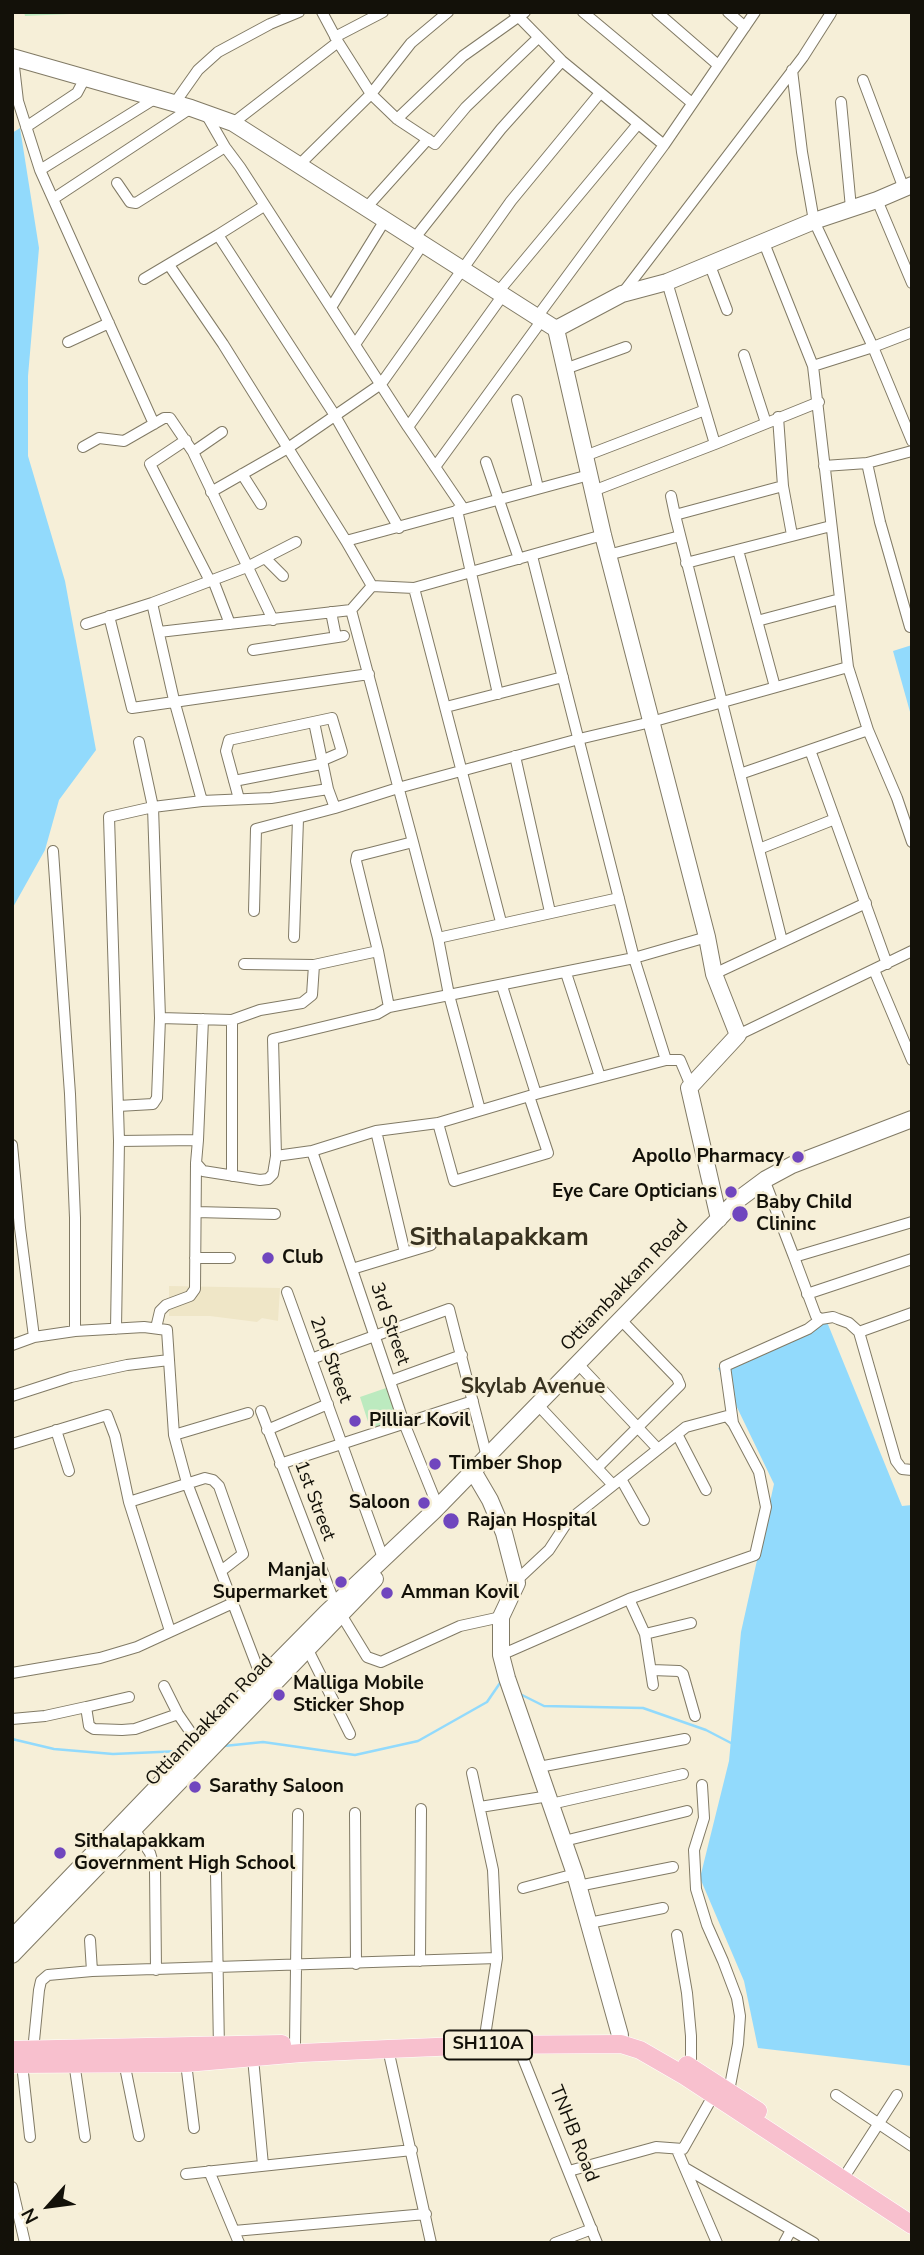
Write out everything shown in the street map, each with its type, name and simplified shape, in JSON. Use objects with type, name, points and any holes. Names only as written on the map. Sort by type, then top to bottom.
[{"type":"main road","name":"SH110A","points":[[20,2057],[74,2062],[186,2063],[219,2053],[253,2058],[620,2035],[643,2040],[691,2067],[721,2093],[912,2225]]},
{"type":"main road","name":"SH110A","points":[[20,2057],[219,2053],[295,2044],[388,2038],[485,2036],[517,2041],[621,2044],[640,2050],[721,2093],[912,2213]]},
{"type":"street","points":[[174,104],[198,70],[218,52],[271,23],[299,12]]},
{"type":"street","points":[[321,12],[371,94],[397,119],[435,144],[466,107],[538,38]]},
{"type":"street","points":[[233,123],[336,39],[383,12]]},
{"type":"street","points":[[299,165],[371,94],[411,43],[448,12]]},
{"type":"street","points":[[583,12],[692,103]]},
{"type":"street","points":[[656,12],[718,65]]},
{"type":"street","points":[[729,12],[745,27]]},
{"type":"street","points":[[435,467],[545,322],[755,12]]},
{"type":"street","points":[[622,294],[792,70],[831,13]]},
{"type":"street","points":[[397,119],[463,56],[519,14],[538,38],[562,61],[664,145]]},
{"type":"street","points":[[154,424],[40,170],[15,90],[13,57],[233,123],[545,322],[565,369],[603,535],[707,937],[714,974],[738,1035]]},
{"type":"street","points":[[356,343],[419,242],[501,129],[562,61]]},
{"type":"street","points":[[792,70],[814,220],[873,347],[912,441]]},
{"type":"street","points":[[26,127],[78,93],[85,78]]},
{"type":"street","points":[[545,322],[622,294],[667,282],[814,220],[908,187],[863,80]]},
{"type":"street","points":[[211,492],[288,448],[381,384],[511,201],[600,93]]},
{"type":"street","points":[[40,170],[156,98]]},
{"type":"street","points":[[841,102],[851,208]]},
{"type":"street","points":[[199,111],[240,167],[332,306],[460,509],[498,694]]},
{"type":"street","points":[[53,199],[199,111]]},
{"type":"street","points":[[408,427],[500,294],[638,124]]},
{"type":"street","points":[[366,208],[428,139]]},
{"type":"street","points":[[117,183],[130,202],[136,203],[225,147]]},
{"type":"street","points":[[877,200],[912,283]]},
{"type":"street","points":[[144,279],[264,206]]},
{"type":"street","points":[[332,306],[385,220]]},
{"type":"street","points":[[218,235],[334,414],[398,528]]},
{"type":"street","points":[[764,243],[813,366],[848,667],[912,842]]},
{"type":"street","points":[[900,254],[912,249]]},
{"type":"street","points":[[709,263],[727,310]]},
{"type":"street","points":[[169,265],[223,344],[372,586]]},
{"type":"street","points":[[667,282],[715,444]]},
{"type":"street","points":[[68,342],[109,323]]},
{"type":"street","points":[[813,366],[912,332]]},
{"type":"street","points":[[565,369],[626,347]]},
{"type":"street","points":[[744,355],[765,423]]},
{"type":"street","points":[[517,400],[538,488]]},
{"type":"street","points":[[593,491],[819,402]]},
{"type":"street","points":[[584,456],[705,410]]},
{"type":"street","points":[[83,447],[99,438],[124,441],[164,418],[170,418],[193,452],[273,620]]},
{"type":"street","points":[[778,418],[783,486],[792,535]]},
{"type":"street","points":[[193,452],[222,432]]},
{"type":"street","points":[[186,440],[150,464],[211,581],[230,624]]},
{"type":"street","points":[[824,466],[867,463],[912,451]]},
{"type":"street","points":[[486,462],[519,559]]},
{"type":"street","points":[[867,463],[880,522],[910,627]]},
{"type":"street","points":[[242,474],[261,504]]},
{"type":"street","points":[[346,541],[589,475]]},
{"type":"street","points":[[675,515],[783,486]]},
{"type":"street","points":[[671,496],[782,941]]},
{"type":"street","points":[[686,563],[831,526]]},
{"type":"street","points":[[372,586],[414,588],[603,535]]},
{"type":"street","points":[[608,555],[680,536]]},
{"type":"street","points":[[86,624],[152,603],[247,567],[296,542]]},
{"type":"street","points":[[738,550],[775,687]]},
{"type":"street","points":[[532,555],[634,958],[666,1060]]},
{"type":"street","points":[[265,558],[284,576]]},
{"type":"street","points":[[159,632],[351,610],[372,586]]},
{"type":"street","points":[[414,588],[501,922]]},
{"type":"street","points":[[757,621],[840,600]]},
{"type":"street","points":[[152,603],[174,700],[202,801]]},
{"type":"street","points":[[351,610],[438,938],[449,995],[480,1111]]},
{"type":"street","points":[[253,650],[340,637],[331,611]]},
{"type":"street","points":[[109,616],[132,708],[369,674]]},
{"type":"street","points":[[254,911],[256,830],[463,770],[651,722],[848,667]]},
{"type":"street","points":[[446,707],[563,677]]},
{"type":"street","points":[[234,781],[321,763],[341,754],[332,718],[229,740],[226,751],[234,781],[239,799]]},
{"type":"street","points":[[314,722],[321,763],[335,808]]},
{"type":"street","points":[[740,774],[869,730]]},
{"type":"street","points":[[118,1106],[153,1104],[157,1098],[160,1018],[153,807],[139,742]]},
{"type":"street","points":[[810,750],[887,964]]},
{"type":"street","points":[[515,756],[550,912]]},
{"type":"street","points":[[116,1329],[119,1141],[109,817],[153,807],[202,801],[271,798],[328,789]]},
{"type":"street","points":[[294,937],[298,819]]},
{"type":"street","points":[[758,849],[835,819]]},
{"type":"street","points":[[389,1007],[356,861],[357,856],[413,842]]},
{"type":"street","points":[[53,851],[70,1094],[75,1218],[75,1331]]},
{"type":"street","points":[[438,938],[619,898]]},
{"type":"street","points":[[714,974],[866,903]]},
{"type":"street","points":[[196,1163],[202,1171],[232,1176],[268,1179],[273,1174],[273,1040],[377,1014],[389,1007],[566,973],[634,958],[707,937]]},
{"type":"street","points":[[244,964],[314,965],[378,951]]},
{"type":"street","points":[[719,1219],[689,1088],[738,1035],[912,951]]},
{"type":"street","points":[[160,1018],[232,1020],[260,1010],[302,1003],[312,995],[314,965]]},
{"type":"street","points":[[874,970],[912,1060]]},
{"type":"street","points":[[566,973],[600,1077]]},
{"type":"street","points":[[438,1123],[454,1181],[548,1153],[502,986]]},
{"type":"street","points":[[156,1328],[160,1311],[166,1305],[190,1296],[195,1289],[196,1163],[203,1019]]},
{"type":"street","points":[[232,1020],[232,1176]]},
{"type":"street","points":[[275,1156],[312,1151],[376,1131],[438,1123],[666,1060],[680,1060],[691,1086]]},
{"type":"street","name":"Ottiambakkam Road","points":[[12,1938],[197,1744],[308,1650],[383,1558],[436,1509],[735,1202],[766,1179],[792,1166],[912,1119]]},
{"type":"street","name":"Ottiambakkam Road","points":[[719,1219],[767,1187],[912,1129]]},
{"type":"street","points":[[376,1131],[405,1253]]},
{"type":"street","points":[[119,1141],[198,1140]]},
{"type":"street","points":[[12,1145],[34,1337]]},
{"type":"street","name":"3rd Street","points":[[312,1151],[436,1509]]},
{"type":"street","points":[[767,1187],[807,1294],[816,1316],[821,1319]]},
{"type":"street","points":[[196,1212],[275,1214]]},
{"type":"street","points":[[794,1257],[912,1222]]},
{"type":"street","points":[[352,1269],[431,1245]]},
{"type":"street","points":[[195,1258],[230,1258]]},
{"type":"street","points":[[807,1294],[912,1259]]},
{"type":"street","name":"2nd Street","points":[[287,1292],[383,1558]]},
{"type":"street","points":[[311,1359],[449,1309],[487,1457]]},
{"type":"street","points":[[733,1423],[725,1366],[808,1329],[821,1319],[833,1317],[849,1323],[859,1332],[896,1461],[902,1469],[912,1470]]},
{"type":"street","points":[[859,1332],[911,1317]]},
{"type":"street","points":[[597,1468],[680,1385],[677,1378],[621,1320]]},
{"type":"street","points":[[12,1345],[34,1337],[75,1331],[144,1327],[167,1330],[174,1435],[187,1483],[266,1684]]},
{"type":"street","points":[[390,1381],[461,1355]]},
{"type":"street","points":[[12,1396],[71,1377],[127,1365],[169,1360]]},
{"type":"street","points":[[578,1364],[658,1449]]},
{"type":"street","points":[[280,1464],[473,1401]]},
{"type":"street","points":[[268,1430],[328,1404]]},
{"type":"street","points":[[538,1405],[597,1468],[617,1482],[644,1520]]},
{"type":"street","name":"1st Street","points":[[261,1410],[338,1610],[367,1657],[381,1662],[460,1626],[502,1617]]},
{"type":"street","points":[[174,1435],[248,1413]]},
{"type":"street","points":[[12,1444],[107,1415],[115,1436],[129,1502],[170,1631]]},
{"type":"street","points":[[501,1655],[629,1599],[755,1555],[766,1507],[759,1472],[727,1416],[686,1427],[568,1521],[549,1550],[517,1580],[502,1617],[501,1655],[507,1678],[577,1880],[620,2035]]},
{"type":"street","points":[[56,1430],[69,1471]]},
{"type":"street","points":[[677,1434],[706,1490]]},
{"type":"street","points":[[473,1471],[490,1500],[504,1533],[517,1580]]},
{"type":"street","points":[[129,1502],[205,1478],[213,1480],[219,1486],[243,1554],[221,1571]]},
{"type":"street","name":"Ottiambakkam Road","points":[[12,1955],[220,1740],[266,1684],[338,1610],[400,1552],[436,1509]]},
{"type":"street","points":[[629,1599],[645,1634],[653,1685]]},
{"type":"street","points":[[12,1673],[100,1658],[137,1647],[233,1603]]},
{"type":"street","points":[[645,1634],[691,1623]]},
{"type":"street","points":[[308,1650],[350,1734]]},
{"type":"street","points":[[652,1670],[678,1671],[683,1674],[695,1716]]},
{"type":"street","points":[[164,1686],[197,1744]]},
{"type":"street","points":[[12,1719],[44,1716],[129,1697]]},
{"type":"street","points":[[86,1706],[89,1726],[94,1729],[135,1729],[178,1714]]},
{"type":"street","points":[[539,1767],[685,1739]]},
{"type":"street","points":[[472,1773],[493,1870],[497,1958],[485,2036]]},
{"type":"street","points":[[480,1807],[550,1800],[683,1774]]},
{"type":"street","points":[[569,2171],[656,2147],[683,2149],[721,2093],[738,2044],[740,2016],[737,1998],[707,1925],[696,1889],[694,1850],[704,1818],[702,1785]]},
{"type":"street","points":[[420,1961],[421,1809]]},
{"type":"street","points":[[564,1841],[687,1811]]},
{"type":"street","points":[[355,1813],[356,1964]]},
{"type":"street","points":[[295,2044],[298,1814]]},
{"type":"street","points":[[134,1829],[150,1853],[155,1870],[156,1970]]},
{"type":"street","points":[[523,1888],[673,1867]]},
{"type":"street","points":[[216,1872],[219,2053]]},
{"type":"street","points":[[589,1923],[663,1908]]},
{"type":"street","points":[[677,1935],[687,1993],[691,2067]]},
{"type":"street","points":[[90,1940],[92,1971]]},
{"type":"street","points":[[30,2137],[20,2057],[41,1982],[48,1975],[92,1971],[497,1958]]},
{"type":"street","name":"TNHB Road","points":[[517,2041],[597,2243]]},
{"type":"street","points":[[388,2049],[426,2214],[430,2243]]},
{"type":"street","points":[[253,2058],[263,2165]]},
{"type":"street","points":[[74,2062],[85,2137]]},
{"type":"street","points":[[124,2062],[139,2136]]},
{"type":"street","points":[[186,2063],[194,2128]]},
{"type":"street","points":[[836,2095],[912,2146]]},
{"type":"street","points":[[848,2171],[897,2095]]},
{"type":"street","points":[[187,2174],[412,2150]]},
{"type":"street","points":[[677,2150],[717,2243]]},
{"type":"street","points":[[685,2168],[814,2243]]},
{"type":"street","points":[[209,2171],[239,2243]]},
{"type":"street","points":[[12,2188],[25,2243]]},
{"type":"street","points":[[234,2231],[426,2214]]},
{"type":"street","points":[[555,2243],[592,2229]]},
{"type":"street","points":[[784,2243],[792,2230]]},
{"type":"shaded area","points":[[169,1286],[280,1288],[278,1321],[262,1318],[257,1322],[210,1316],[169,1316]]},
{"type":"green space","points":[[24,12],[114,12],[25,16]]},
{"type":"green space","points":[[389,1387],[401,1424],[371,1431],[360,1397]]},
{"type":"water","points":[[20,128],[39,248],[28,376],[28,456],[65,581],[96,750],[59,800],[45,850],[12,909],[12,133]]},
{"type":"water","points":[[912,645],[912,719],[893,651]]},
{"type":"water","points":[[827,1322],[902,1506],[912,1505],[912,2066],[758,2048],[744,1981],[700,1878],[729,1761],[741,1632],[774,1484],[718,1368]]},
{"type":"waterway","points":[[224,1746],[263,1742],[355,1755],[418,1741],[487,1702],[500,1683],[502,1684]]},
{"type":"waterway","points":[[520,1694],[544,1706],[643,1708],[706,1730],[731,1743]]},
{"type":"waterway","points":[[12,1739],[54,1749],[113,1754],[182,1751]]},
{"type":"place","name":"Apollo Pharmacy","points":[[798,1157]]},
{"type":"place","name":"Eye Care Opticians","points":[[731,1192]]},
{"type":"place","name":"Baby Child Clininc","points":[[740,1214]]},
{"type":"place","name":"Club","points":[[268,1258]]},
{"type":"place","name":"Pilliar Kovil","points":[[355,1421]]},
{"type":"place","name":"Timber Shop","points":[[435,1464]]},
{"type":"place","name":"Saloon","points":[[424,1503]]},
{"type":"place","name":"Rajan Hospital","points":[[451,1521]]},
{"type":"place","name":"Manjal Supermarket","points":[[341,1582]]},
{"type":"place","name":"Amman Kovil","points":[[387,1593]]},
{"type":"place","name":"Malliga Mobile Sticker Shop","points":[[279,1695]]},
{"type":"place","name":"Sarathy Saloon","points":[[195,1787]]},
{"type":"place","name":"Sithalapakkam Government High School","points":[[60,1853]]},
{"type":"district","name":"Sithalapakkam","points":[[499,1239]]},
{"type":"district","name":"Skylab Avenue","points":[[533,1388]]}]
